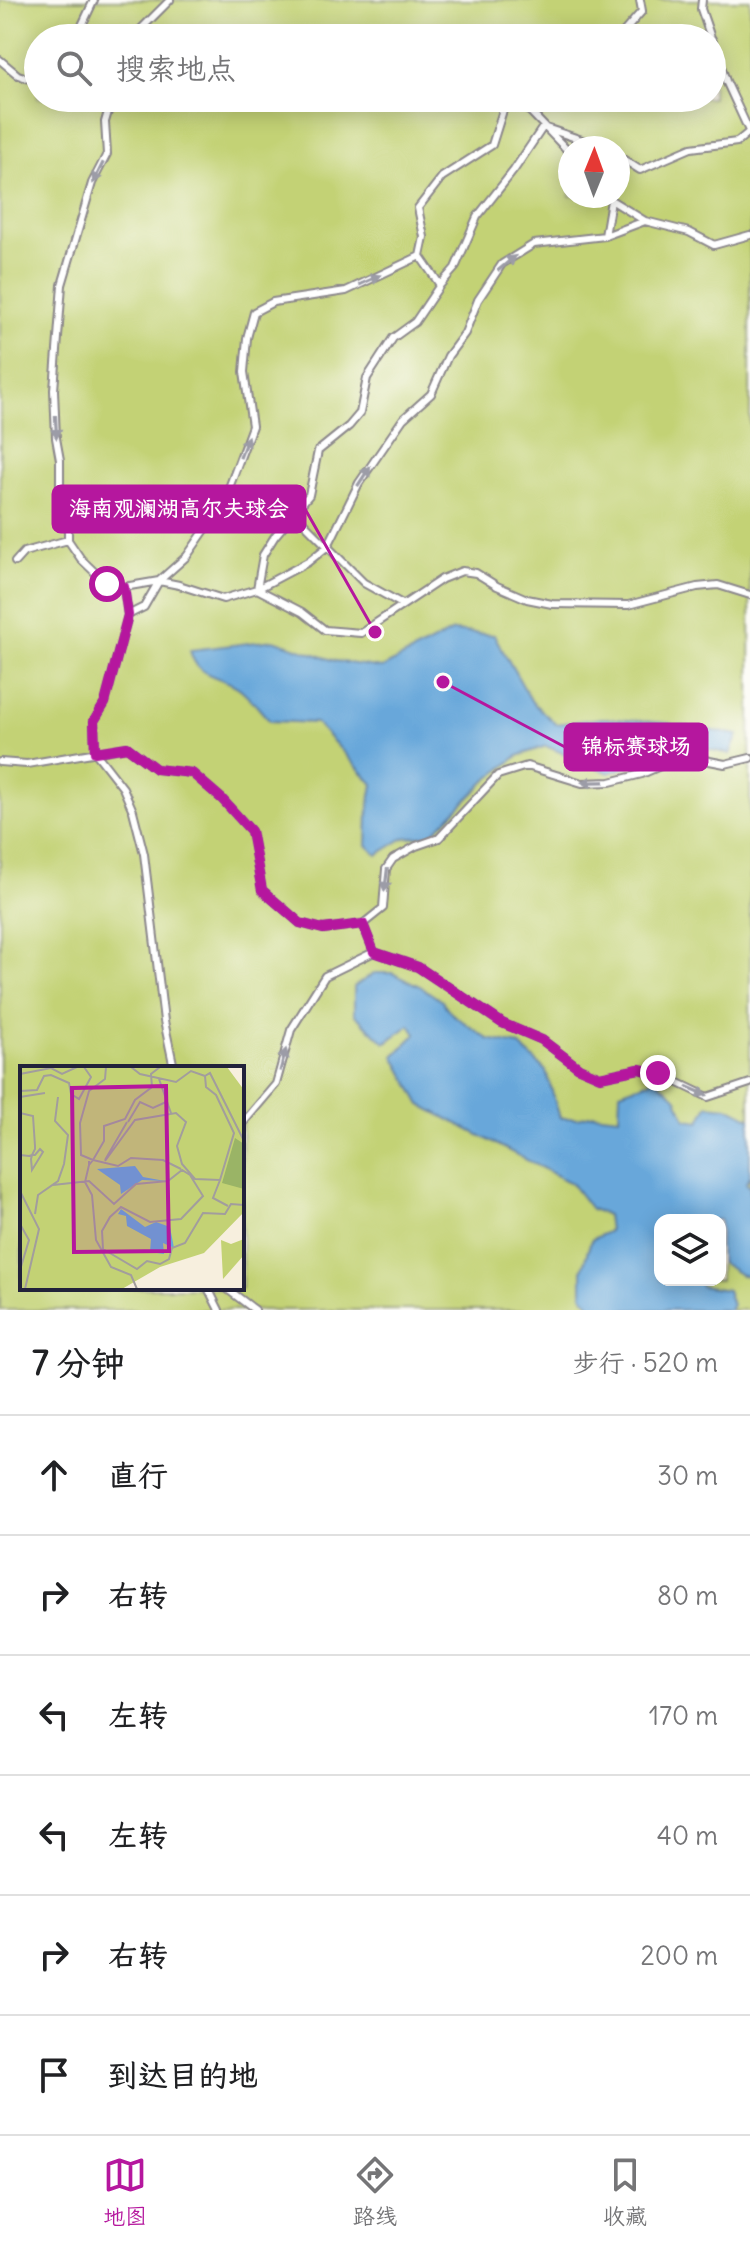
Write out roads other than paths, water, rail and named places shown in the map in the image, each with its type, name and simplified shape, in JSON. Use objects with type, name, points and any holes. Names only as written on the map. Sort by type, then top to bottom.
[{"type":"lane","points":[[81,24],[94,0]]},
{"type":"lane","points":[[146,24],[170,0]]},
{"type":"lane","points":[[631,24],[642,11],[640,0]]},
{"type":"lane","points":[[702,0],[701,9],[706,24]]},
{"type":"lane","points":[[0,60],[24,77]]},
{"type":"lane","points":[[630,164],[640,170],[691,148],[737,142],[749,132],[726,74]]},
{"type":"lane","points":[[108,112],[105,122],[107,154],[92,183],[62,285],[54,390],[60,502],[68,523],[68,540],[81,559],[107,584],[124,587],[159,581],[223,599],[257,589],[308,562],[328,546],[359,483],[403,419],[431,394],[448,356],[465,333],[478,300],[502,264],[534,244],[605,236],[645,221]]},
{"type":"lane","points":[[440,285],[420,256],[424,237],[418,208],[442,177],[492,145],[502,112]]},
{"type":"lane","points":[[531,112],[558,141]]},
{"type":"lane","points":[[543,127],[570,136]]},
{"type":"lane","points":[[257,589],[263,555],[309,495],[318,451],[360,413],[367,378],[393,338],[415,322],[455,268],[477,217],[543,127]]},
{"type":"lane","points":[[605,236],[609,208]]},
{"type":"lane","points":[[625,208],[645,221],[689,232],[714,245],[750,235]]},
{"type":"lane","points":[[128,615],[144,607],[159,581],[187,556],[223,504],[252,426],[244,372],[247,338],[254,312],[273,302],[346,291],[420,256]]},
{"type":"lane","points":[[295,514],[364,583],[402,604]]},
{"type":"lane","points":[[15,562],[24,552],[68,540]]},
{"type":"lane","points":[[257,589],[302,612],[325,630],[361,633],[442,579],[462,571],[476,573],[527,599],[552,604],[628,605],[697,587],[718,585],[750,595]]},
{"type":"lane","points":[[124,587],[128,615],[105,703],[94,721],[95,752],[123,788],[133,811],[154,918],[164,1021],[174,1066]]},
{"type":"lane","points":[[0,762],[27,764],[127,747],[156,769],[192,773],[222,799],[251,831],[262,890],[300,923],[323,929],[363,924],[383,908],[386,869],[393,859],[439,838],[498,775],[527,766],[582,783],[610,782],[642,774],[674,760],[699,759],[725,764],[750,758]]},
{"type":"lane","points":[[363,924],[374,952]]},
{"type":"lane","points":[[244,1122],[276,1084],[291,1030],[325,976],[374,952],[418,967],[502,1023],[542,1040],[579,1068],[600,1077],[639,1069],[658,1073],[708,1097],[750,1083]]},
{"type":"lane","points":[[209,1290],[219,1310]]},
{"type":"lane","points":[[229,1290],[255,1310]]},
{"type":"water","points":[[453,631],[494,635],[532,702],[556,724],[602,718],[667,723],[738,735],[730,754],[694,746],[609,773],[546,746],[518,756],[486,781],[431,835],[404,838],[377,855],[367,845],[373,784],[316,723],[270,721],[239,688],[203,672],[193,660],[190,650],[274,640],[335,661],[382,668]]},
{"type":"water","points":[[374,973],[392,973],[442,1001],[451,1013],[488,1039],[519,1045],[546,1071],[560,1118],[593,1114],[619,1117],[620,1092],[655,1079],[676,1097],[686,1119],[700,1121],[708,1105],[728,1107],[750,1118],[750,1176],[746,1183],[750,1188],[750,1276],[741,1275],[726,1266],[726,1214],[654,1214],[654,1286],[701,1286],[727,1290],[732,1305],[729,1310],[594,1310],[582,1294],[582,1270],[591,1240],[609,1231],[607,1215],[591,1209],[571,1183],[421,1105],[394,1056],[416,1034],[410,1025],[385,1043],[354,1014],[354,987]]},
{"type":"place","name":"海南观澜湖高尔夫球会","points":[[375,632]]},
{"type":"place","name":"锦标赛球场","points":[[443,682]]}]
